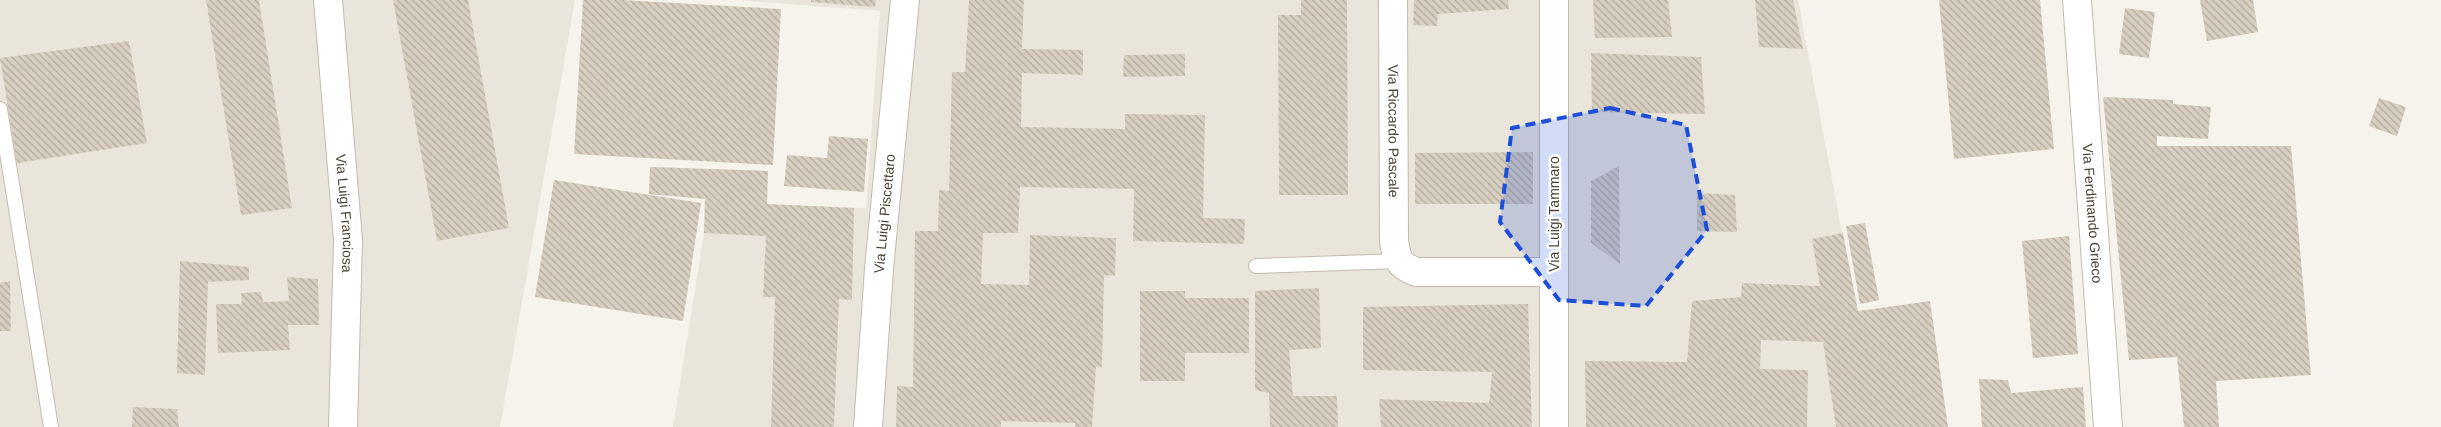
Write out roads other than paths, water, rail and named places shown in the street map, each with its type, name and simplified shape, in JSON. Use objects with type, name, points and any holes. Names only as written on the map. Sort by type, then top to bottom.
[{"type":"street","name":"Via Luigi Franciosa","points":[[328,0],[348,240],[343,427]]},
{"type":"street","name":"Via Luigi Piscettaro","points":[[868,427],[879,269],[905,0]]},
{"type":"street","name":"Via Riccardo Pascale","points":[[1393,0],[1394,241],[1400,261]]},
{"type":"street","name":"Via Luigi Tammaro","points":[[1554,0],[1554,427]]},
{"type":"street","name":"Via Ferdinando Grieco","points":[[2077,0],[2108,427]]},
{"type":"street","points":[[1400,261],[1404,267],[1416,272],[1554,272]]},
{"type":"lane","points":[[0,109],[51,427]]},
{"type":"lane","points":[[1256,266],[1400,261]]}]
